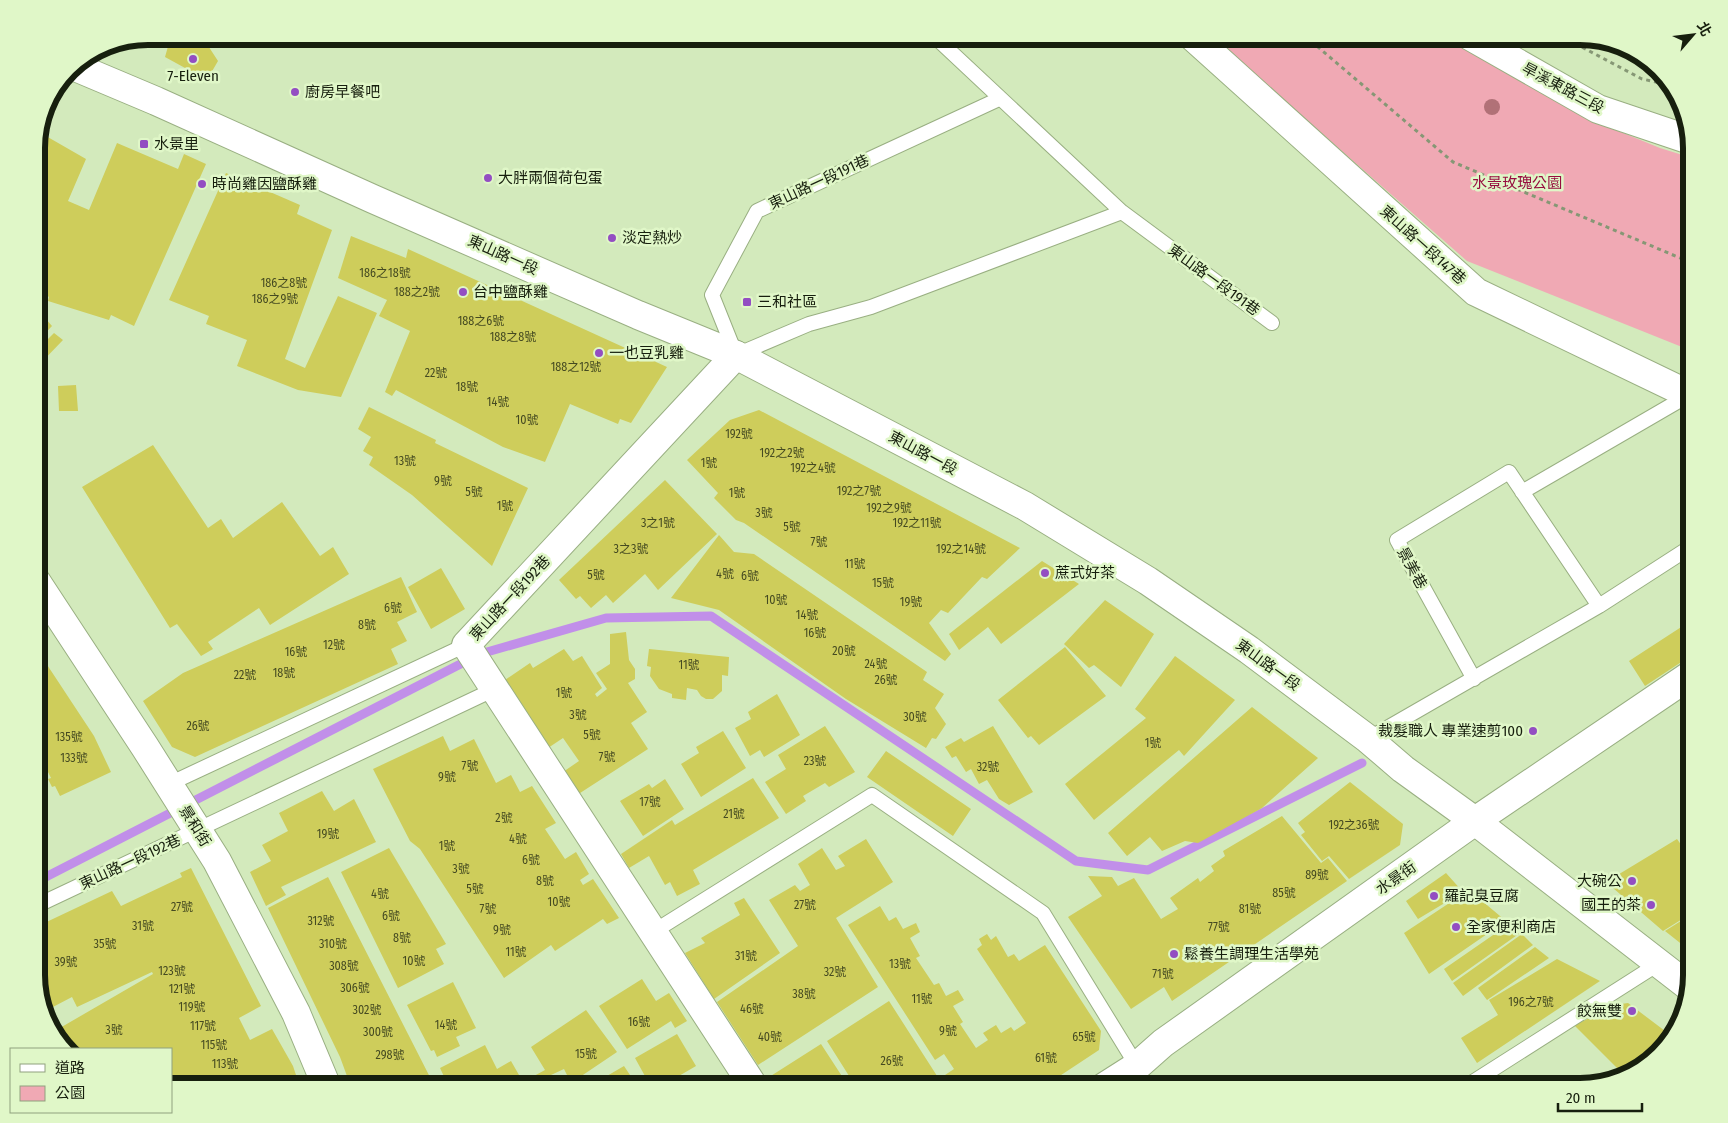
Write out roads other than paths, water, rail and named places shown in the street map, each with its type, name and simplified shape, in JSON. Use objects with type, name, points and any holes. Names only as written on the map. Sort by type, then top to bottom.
[{"type":"street","name":"東山路一段147巷","points":[[1202,45],[1476,292],[1683,392]]},
{"type":"street","name":"旱溪東路三段","points":[[1486,45],[1598,109],[1682,137]]},
{"type":"street","name":"東山路一段","points":[[82,70],[156,101],[373,199],[736,355],[1025,506],[1148,581],[1249,650],[1368,739],[1403,769],[1683,982]]},
{"type":"street","name":"東山路一段192巷","points":[[466,645],[736,355]]},
{"type":"street","name":"景和街","points":[[45,595],[217,861],[296,1013],[323,1078]]},
{"type":"street","points":[[466,645],[748,1078]]},
{"type":"street","name":"水景街","points":[[1118,1078],[1137,1066],[1163,1043],[1475,822],[1683,680]]},
{"type":"lane","name":"東山路一段191巷","points":[[943,45],[1122,212],[1272,323]]},
{"type":"lane","name":"東山路一段191巷","points":[[736,355],[712,295],[757,211],[999,99]]},
{"type":"lane","points":[[736,355],[809,324],[871,307],[1122,212]]},
{"type":"lane","points":[[1522,492],[1683,401]]},
{"type":"lane","name":"景美巷","points":[[1474,679],[1397,540],[1509,472],[1599,606]]},
{"type":"lane","points":[[1368,739],[1599,606],[1683,552]]},
{"type":"lane","name":"東山路一段192巷","points":[[169,784],[466,645]]},
{"type":"lane","name":"東山路一段192巷","points":[[45,902],[495,689]]},
{"type":"lane","points":[[654,932],[872,795],[1043,913],[1137,1066]]},
{"type":"lane","points":[[1480,1078],[1658,964]]},
{"type":"waterway","points":[[45,877],[480,654],[606,618],[711,616],[1076,861],[1148,870],[1362,763]]},
{"type":"place","name":"7-Eleven","points":[[193,59]]},
{"type":"place","name":"廚房早餐吧","points":[[295,92]]},
{"type":"place","name":"水景里","points":[[144,144]]},
{"type":"place","name":"大胖兩個荷包蛋","points":[[488,178]]},
{"type":"place","name":"時尚雞因鹽酥雞","points":[[202,184]]},
{"type":"place","name":"淡定熱炒","points":[[612,238]]},
{"type":"place","name":"台中鹽酥雞","points":[[463,292]]},
{"type":"place","name":"三和社區","points":[[747,302]]},
{"type":"place","name":"一也豆乳雞","points":[[599,353]]},
{"type":"place","name":"蔗式好茶","points":[[1045,573]]},
{"type":"place","name":"裁髮職人 專業速剪100","points":[[1533,731]]},
{"type":"place","name":"大碗公","points":[[1632,881]]},
{"type":"place","name":"羅記臭豆腐","points":[[1434,896]]},
{"type":"place","name":"國王的茶","points":[[1651,905]]},
{"type":"place","name":"全家便利商店","points":[[1456,927]]},
{"type":"place","name":"鬆養生調理生活學苑","points":[[1174,954]]},
{"type":"place","name":"餃無雙","points":[[1632,1011]]},
{"type":"park label","name":"水景玫瑰公園","points":[[1517,183]]}]
